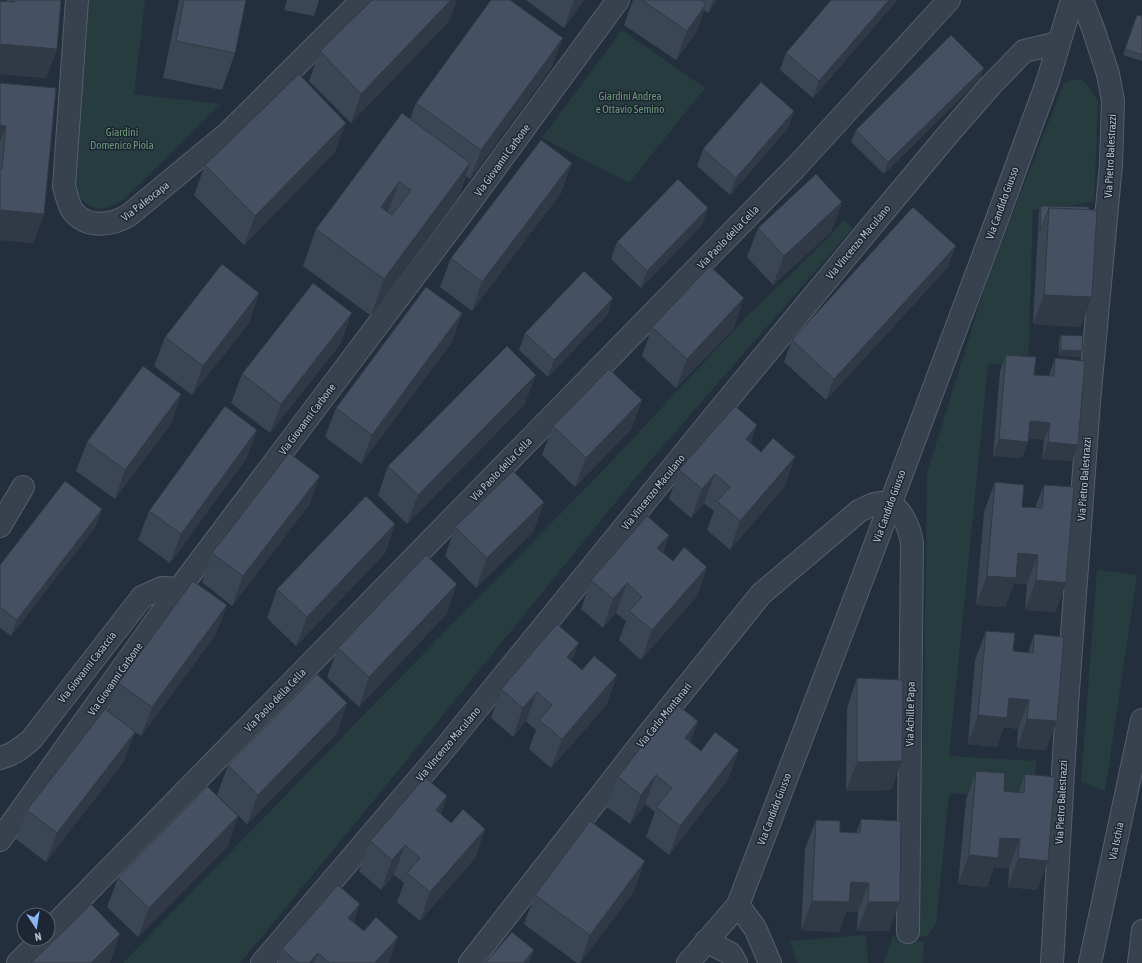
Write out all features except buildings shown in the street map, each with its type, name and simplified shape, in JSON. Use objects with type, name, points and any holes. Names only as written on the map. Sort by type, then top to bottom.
[{"type":"street","name":"Via Paleocapa","points":[[77,0],[64,186],[72,210],[79,217],[88,222],[103,224],[119,221],[129,215],[228,132],[362,0]]},
{"type":"street","name":"Via Giovanni Carbone","points":[[0,840],[180,589],[458,220],[618,0]]},
{"type":"street","name":"Via Paolo della Cella","points":[[56,924],[796,167],[949,0]]},
{"type":"street","name":"Via Candido Giusso","points":[[738,905],[863,576],[1048,80],[1072,0]]},
{"type":"street","name":"Via Pietro Balestrazzi","points":[[1052,963],[1067,704],[1090,394],[1111,164],[1113,101],[1108,74],[1094,30],[1082,0]]},
{"type":"street","name":"Via Vincenzo Maculano","points":[[262,963],[445,748],[746,378],[950,132],[991,85],[1024,51],[1058,43]]},
{"type":"street","points":[[0,526],[23,487]]},
{"type":"street","name":"Via Carlo Montanari","points":[[470,963],[651,731],[761,594],[859,511],[881,502],[889,505]]},
{"type":"street","name":"Via Achille Papa","points":[[889,505],[900,512],[906,523],[912,544],[908,932]]},
{"type":"street","name":"Via Giovanni Casaccia","points":[[0,758],[7,757],[18,751],[31,740],[142,597],[162,588],[180,589]]},
{"type":"street","name":"Via Ischia","points":[[1090,963],[1142,720]]},
{"type":"street","points":[[688,963],[738,905],[755,928],[770,963]]},
{"type":"street","points":[[1138,963],[1142,930]]},
{"type":"street","points":[[706,941],[731,954],[736,963]]},
{"type":"street","points":[[18,963],[34,947]]},
{"type":"green space","name":"Giardini Domenico Piola","points":[[88,0],[145,0],[134,94],[221,104],[122,201],[103,209],[89,206],[78,196],[74,182]]},
{"type":"green space","name":"Giardini Andrea e Ottavio Semino","points":[[622,30],[705,88],[629,183],[542,138]]},
{"type":"green space","points":[[1072,80],[1081,80],[1088,85],[1098,101],[1094,201],[1058,208],[1033,210],[1028,365],[988,364],[949,756],[1036,761],[1033,800],[949,793],[936,924],[927,936],[916,937],[924,709],[927,473],[989,274],[1064,83]]},
{"type":"green space","points":[[843,220],[853,228],[636,477],[240,963],[123,963],[612,461],[749,314],[830,236]]},
{"type":"green space","points":[[1097,570],[1137,575],[1105,791],[1081,782]]},
{"type":"green space","points":[[866,935],[868,963],[797,963],[790,941]]},
{"type":"green space","points":[[893,936],[906,942],[924,941],[923,963],[884,963]]}]
